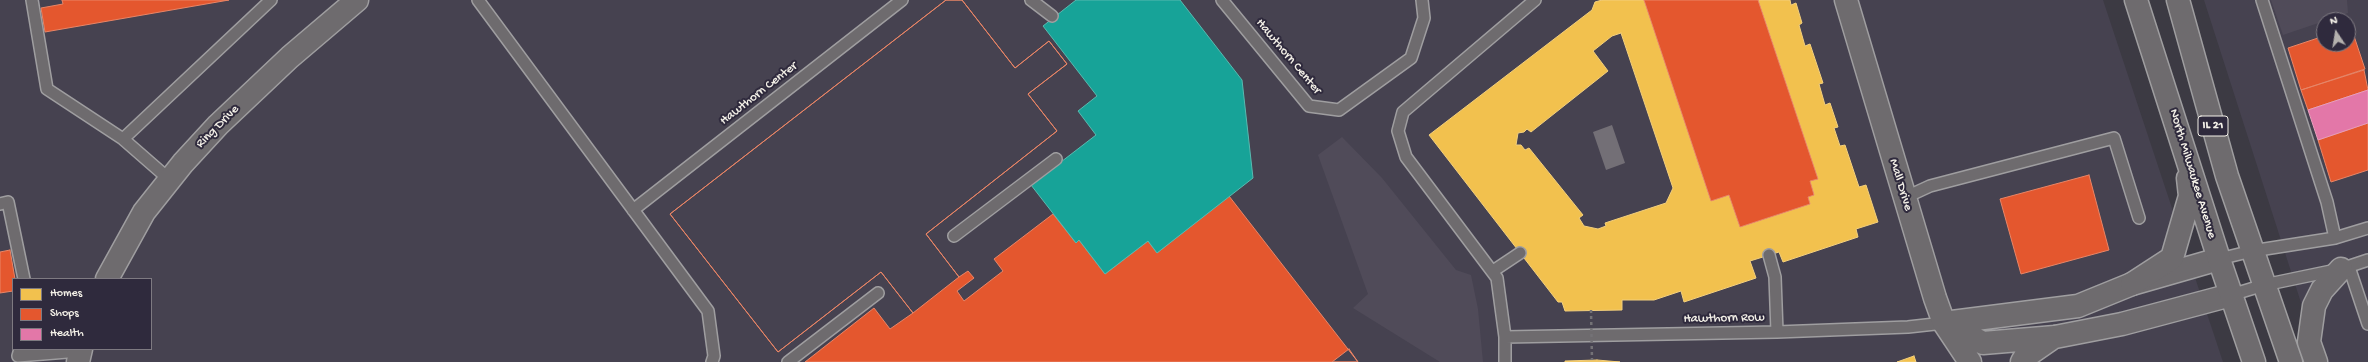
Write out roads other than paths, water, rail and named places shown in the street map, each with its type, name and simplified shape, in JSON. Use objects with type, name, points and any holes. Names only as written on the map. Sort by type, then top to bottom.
[{"type":"street","name":"Ring Drive","points":[[108,278],[144,212],[218,126],[290,57],[357,0]]},
{"type":"street","name":"Mall Drive","points":[[1846,0],[1904,198],[1944,323],[1970,362]]},
{"type":"street","name":"North Milwaukee Avenue","points":[[2136,0],[2219,259],[2252,355]]},
{"type":"street","name":"IL 21","points":[[2178,0],[2227,176],[2292,362]]},
{"type":"street","points":[[2132,284],[2172,258],[2190,196],[2182,142]]},
{"type":"street","points":[[1944,323],[2078,306],[2132,284],[2219,259]]},
{"type":"street","points":[[2316,362],[2309,342],[2314,306],[2322,290],[2345,268]]},
{"type":"street","points":[[1944,323],[1983,343],[2055,336],[2122,324],[2231,295]]},
{"type":"street","points":[[2022,362],[2025,357],[2055,336]]},
{"type":"lane","points":[[32,0],[47,89],[123,139],[170,180]]},
{"type":"lane","points":[[123,139],[271,0]]},
{"type":"lane","points":[[478,0],[708,311],[714,356],[712,362]]},
{"type":"lane","name":"Hawthorn Center","points":[[633,210],[902,0]]},
{"type":"lane","points":[[1024,0],[1026,2],[1029,0],[1052,16]]},
{"type":"lane","name":"Hawthorn Center","points":[[1222,0],[1309,106],[1339,110],[1411,58],[1424,18],[1422,0]]},
{"type":"lane","points":[[1505,362],[1505,337],[1497,278],[1406,157],[1398,132],[1403,112],[1535,0]]},
{"type":"lane","points":[[2262,0],[2326,202],[2335,238]]},
{"type":"lane","points":[[1904,198],[1930,186],[2114,138],[2139,218]]},
{"type":"lane","points":[[954,236],[1056,159]]},
{"type":"lane","points":[[0,204],[8,202],[24,278]]},
{"type":"lane","points":[[2219,259],[2252,251],[2335,238],[2368,228]]},
{"type":"lane","points":[[1493,271],[1520,253]]},
{"type":"lane","points":[[1769,255],[1775,277],[1777,332]]},
{"type":"lane","points":[[2231,295],[2264,285],[2345,268],[2368,260]]},
{"type":"lane","points":[[2345,268],[2368,324]]},
{"type":"lane","points":[[788,362],[878,293]]},
{"type":"lane","name":"Hawthorn Row","points":[[1505,337],[1777,332],[1908,327],[1944,323]]},
{"type":"lane","points":[[20,350],[18,356],[80,354]]}]
